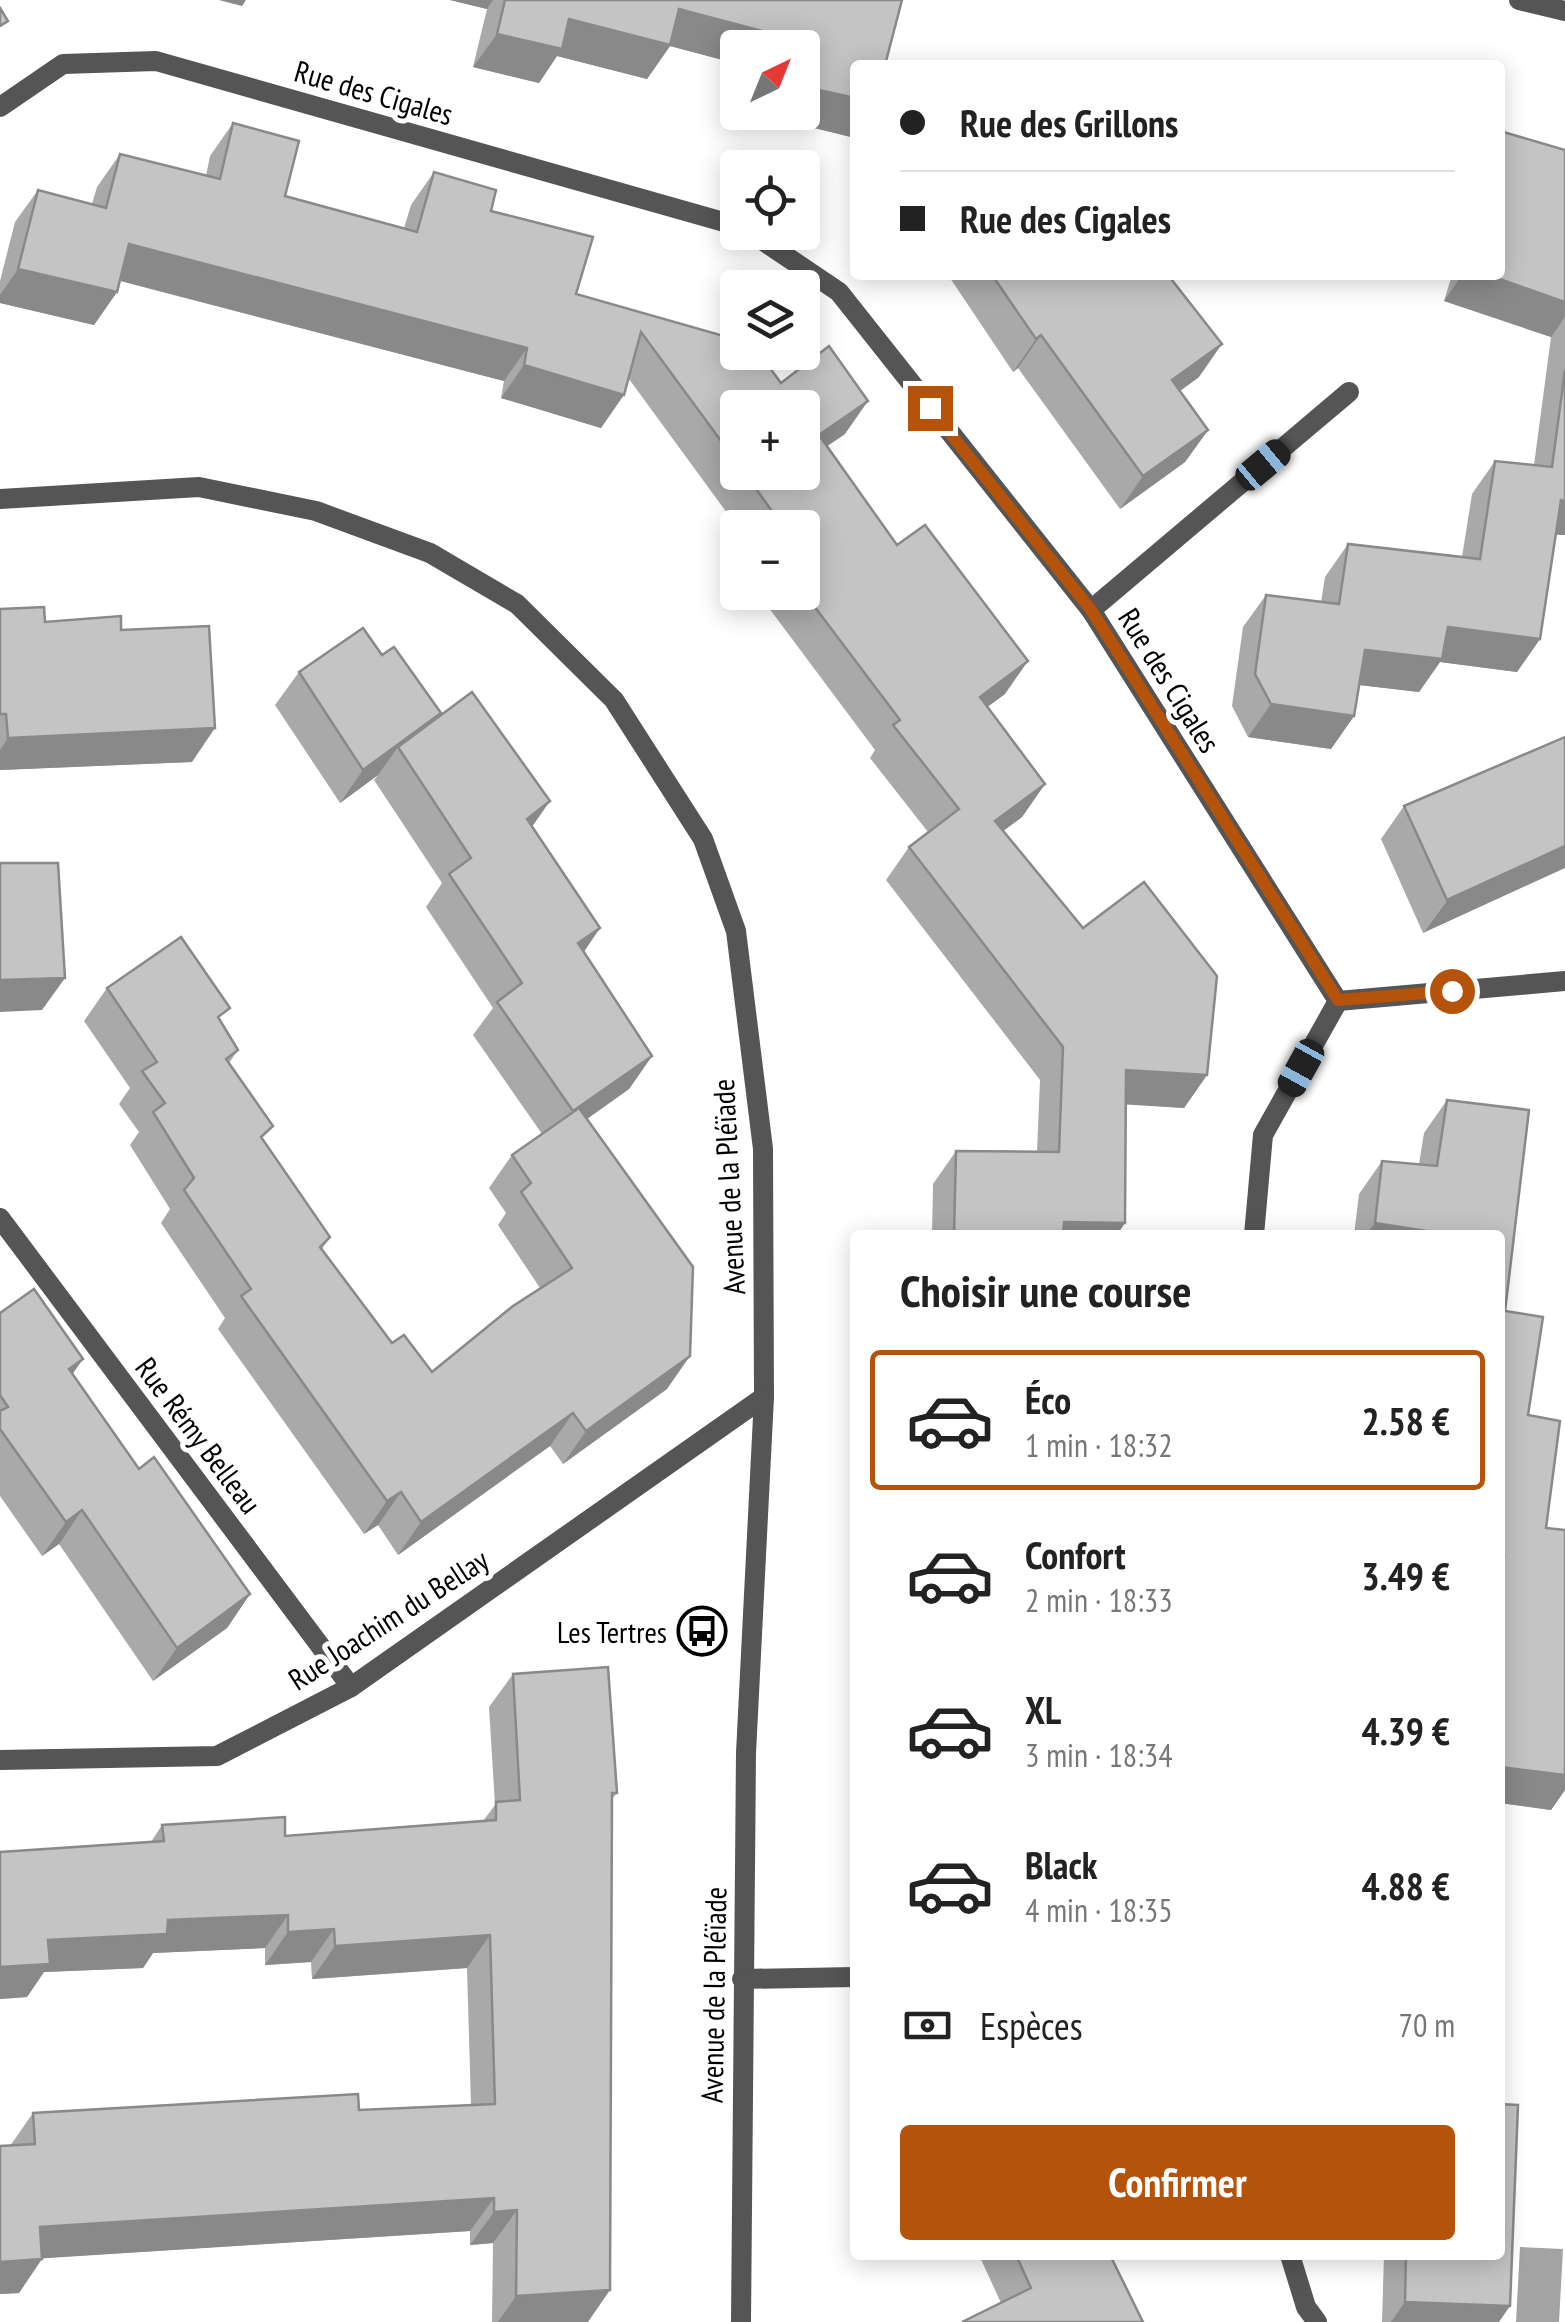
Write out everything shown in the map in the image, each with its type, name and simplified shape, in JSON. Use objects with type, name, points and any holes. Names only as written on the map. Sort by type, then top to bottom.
[{"type":"street","points":[[1519,0],[1565,11]]},
{"type":"street","name":"Rue des Cigales","points":[[0,106],[63,64],[156,62],[720,221]]},
{"type":"street","name":"Rue des Cigales","points":[[777,250],[839,292],[1091,610],[1338,1000]]},
{"type":"street","points":[[1091,610],[1349,392]]},
{"type":"street","name":"Avenue de la Pléïade","points":[[0,499],[199,487],[316,510],[430,553],[518,604],[614,700],[703,839],[736,931],[762,1148],[764,1397],[746,1753],[741,2322]]},
{"type":"street","points":[[1254,1230],[1264,1134],[1338,1000],[1565,981]]},
{"type":"street","name":"Rue Rémy Belleau","points":[[0,1218],[351,1687]]},
{"type":"street","name":"Rue Joachim du Bellay","points":[[0,1760],[217,1756],[351,1687],[764,1397]]},
{"type":"street","points":[[742,1979],[850,1977]]},
{"type":"street","points":[[1292,2260],[1306,2307],[1317,2322]]},
{"type":"shaded area","points":[[1520,2247],[1563,2249],[1559,2322],[1516,2322]]},
{"type":"building","points":[[505,0],[902,0],[886,60],[850,60],[850,97],[820,90],[820,30],[758,30],[679,9],[670,45],[569,19],[562,49],[497,34]]},
{"type":"building","points":[[0,8],[8,21],[0,26]]},
{"type":"building","points":[[233,123],[299,141],[285,196],[417,232],[434,172],[496,190],[491,211],[593,237],[576,294],[720,335],[720,370],[771,370],[781,383],[798,370],[820,370],[820,353],[829,346],[868,401],[820,434],[820,390],[720,390],[720,440],[641,332],[624,395],[524,365],[527,348],[129,244],[117,292],[18,269],[38,190],[106,208],[120,154],[220,179]]},
{"type":"building","points":[[1505,132],[1565,150],[1565,302],[1502,280]]},
{"type":"building","points":[[995,280],[1172,280],[1222,344],[1172,380],[1208,430],[1143,476],[1041,335],[1036,339]]},
{"type":"building","points":[[1565,370],[1565,501],[1561,500],[1540,639],[1448,627],[1442,659],[1365,650],[1354,716],[1271,704],[1255,674],[1266,595],[1339,604],[1348,544],[1480,559],[1495,461],[1552,467]]},
{"type":"building","points":[[820,436],[897,545],[925,525],[1028,661],[980,697],[1045,784],[995,821],[1083,928],[1144,882],[1217,976],[1207,1075],[1126,1070],[1125,1223],[1064,1222],[1063,1230],[954,1230],[956,1151],[1059,1152],[1063,1047],[909,847],[959,809],[893,725],[900,720],[817,610],[820,510],[771,510],[757,490],[820,490]]},
{"type":"building","points":[[44,607],[45,622],[121,616],[121,630],[209,626],[215,728],[8,738],[6,714],[0,714],[0,609]]},
{"type":"building","points":[[363,628],[382,655],[394,647],[441,713],[363,770],[299,672]]},
{"type":"building","points":[[472,692],[550,801],[527,819],[600,928],[578,943],[652,1056],[573,1111],[497,1002],[522,983],[449,874],[471,858],[398,747]]},
{"type":"building","points":[[1565,737],[1565,846],[1447,900],[1404,806]]},
{"type":"building","points":[[0,863],[58,863],[65,978],[0,980]]},
{"type":"building","points":[[181,937],[230,1008],[218,1017],[238,1050],[226,1059],[273,1126],[261,1137],[330,1237],[320,1247],[392,1343],[404,1335],[432,1372],[513,1306],[572,1268],[521,1192],[531,1183],[512,1155],[579,1108],[693,1267],[690,1356],[586,1431],[573,1413],[421,1522],[401,1492],[387,1501],[241,1296],[251,1289],[184,1190],[194,1178],[153,1112],[165,1103],[142,1071],[157,1062],[107,988]]},
{"type":"building","points":[[1447,1100],[1529,1110],[1505,1311],[1505,1230],[1420,1230],[1375,1223],[1382,1161],[1437,1166]]},
{"type":"building","points":[[34,1289],[83,1359],[69,1369],[139,1469],[154,1457],[250,1594],[177,1648],[82,1510],[66,1522],[0,1429],[0,1411],[8,1407],[0,1395],[0,1313]]},
{"type":"building","points":[[1505,1311],[1543,1317],[1528,1415],[1560,1421],[1546,1528],[1565,1530],[1565,1775],[1505,1768]]},
{"type":"building","points":[[608,1667],[617,1793],[612,1793],[610,2290],[516,2296],[517,2210],[494,2212],[494,2198],[40,2227],[42,2259],[0,2262],[0,2146],[35,2144],[33,2113],[358,2094],[359,2110],[495,2104],[490,1935],[335,1946],[334,1929],[288,1932],[288,1915],[168,1920],[167,1934],[48,1940],[50,1964],[0,1967],[0,1852],[164,1841],[162,1825],[285,1817],[285,1836],[496,1820],[496,1802],[520,1800],[513,1674]]},
{"type":"building","points":[[1505,2104],[1518,2105],[1510,2306],[1405,2302],[1406,2260],[1505,2260]]},
{"type":"building","points":[[1018,2260],[1112,2260],[1143,2322],[962,2322],[1031,2288]]},
{"type":"place","name":"Les Tertres","points":[[702,1631]]},
{"type":"route","points":[[930,408],[1091,610],[1338,1000],[1452,991]]}]
